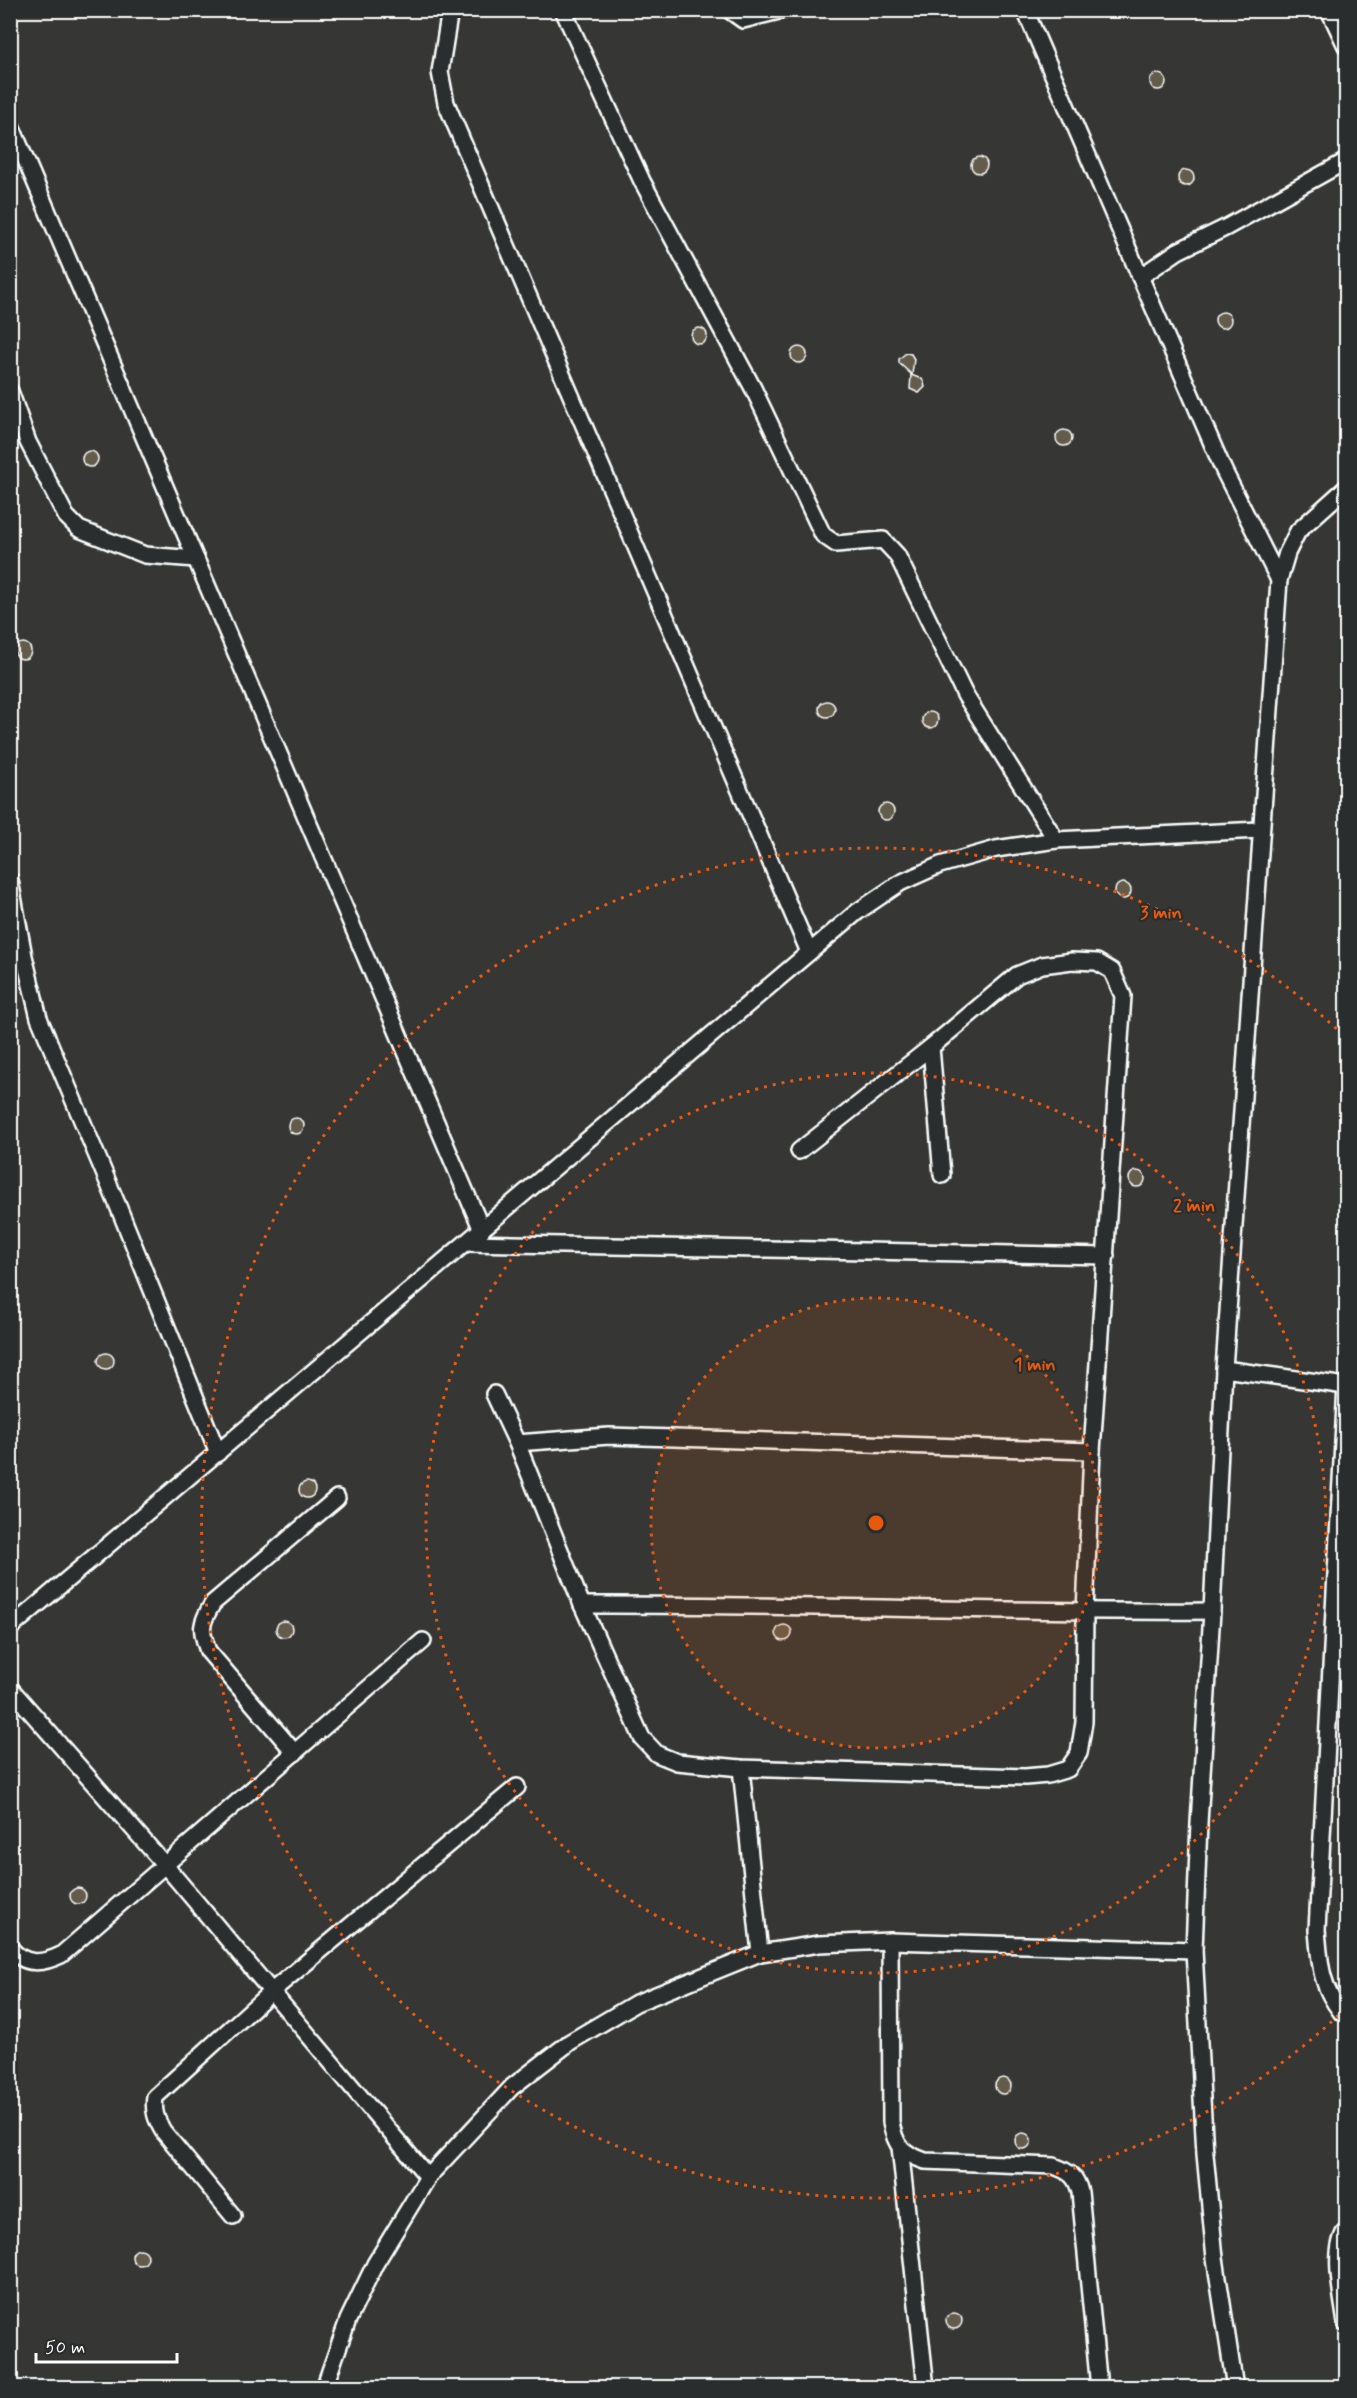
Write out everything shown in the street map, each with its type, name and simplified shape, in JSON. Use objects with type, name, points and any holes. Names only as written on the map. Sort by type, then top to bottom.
[{"type":"street","points":[[450,10],[440,72],[446,103],[809,952]]},
{"type":"street","points":[[563,10],[642,181],[753,388],[824,535],[836,544],[883,540],[897,555],[965,695],[1056,840]]},
{"type":"street","points":[[729,10],[743,20],[783,10]]},
{"type":"street","points":[[1025,10],[1224,471],[1279,580]]},
{"type":"street","points":[[1329,10],[1347,46]]},
{"type":"street","points":[[10,123],[482,1230]]},
{"type":"street","points":[[1140,277],[1178,251],[1227,227],[1347,161]]},
{"type":"street","points":[[10,392],[28,442],[66,516],[79,529],[145,555],[196,559]]},
{"type":"street","points":[[1235,2388],[1215,2258],[1206,2165],[1194,1950],[1224,1369],[1279,580],[1287,553],[1298,531],[1347,488]]},
{"type":"street","points":[[10,1628],[809,952],[857,912],[900,883],[940,865],[996,849],[1056,840],[1260,830]]},
{"type":"street","points":[[10,880],[12,900],[39,1018],[218,1452]]},
{"type":"street","points":[[494,1394],[517,1443],[582,1605],[642,1738],[657,1754],[676,1762],[741,1768],[1025,1778],[1068,1769],[1079,1753],[1084,1722],[1085,1612],[1092,1451],[1123,996],[1112,971],[1097,962],[1072,961],[1042,964],[1017,975],[932,1047],[800,1151]]},
{"type":"street","points":[[932,1047],[942,1175]]},
{"type":"street","points":[[466,1243],[1106,1256]]},
{"type":"street","points":[[1224,1369],[1346,1386],[1317,1930],[1321,1970],[1329,1996],[1342,2013],[1347,2013]]},
{"type":"street","points":[[517,1443],[609,1436],[1092,1451]]},
{"type":"street","points":[[295,1753],[208,1652],[202,1633],[203,1620],[213,1603],[337,1498]]},
{"type":"street","points":[[582,1605],[799,1605],[1085,1612],[1212,1611]]},
{"type":"street","points":[[10,1948],[27,1961],[44,1963],[61,1955],[423,1641]]},
{"type":"street","points":[[10,1688],[164,1864],[428,2177]]},
{"type":"street","points":[[741,1768],[760,1953]]},
{"type":"street","points":[[233,2216],[163,2131],[153,2109],[155,2097],[272,1991],[516,1786]]},
{"type":"street","points":[[324,2388],[348,2320],[375,2265],[428,2177],[512,2087],[570,2042],[636,2003],[760,1953],[819,1944],[890,1941],[1194,1950]]},
{"type":"street","points":[[890,1941],[891,2122],[893,2134],[900,2147],[909,2156],[925,2161],[1054,2166],[1076,2178],[1080,2192],[1099,2388]]},
{"type":"street","points":[[900,2147],[926,2388]]},
{"type":"street","points":[[1347,2230],[1342,2236],[1338,2250],[1347,2324]]},
{"type":"building","points":[[1158,74],[1164,76],[1166,82],[1164,88],[1158,90],[1152,88],[1150,82],[1152,76]]},
{"type":"building","points":[[979,157],[985,159],[987,165],[985,171],[979,173],[973,171],[971,165],[973,159]]},
{"type":"building","points":[[1186,170],[1192,172],[1194,178],[1192,184],[1186,186],[1180,184],[1178,178],[1180,172]]},
{"type":"building","points":[[1223,312],[1229,314],[1231,320],[1229,326],[1223,328],[1217,326],[1215,320],[1217,314]]},
{"type":"building","points":[[699,328],[705,330],[707,336],[705,342],[699,344],[693,342],[691,336],[693,330]]},
{"type":"building","points":[[799,347],[805,349],[807,355],[805,361],[799,363],[793,361],[791,355],[793,349]]},
{"type":"building","points":[[906,353],[911,354],[914,359],[912,375],[899,363],[899,359]]},
{"type":"building","points":[[911,375],[922,379],[924,383],[925,387],[919,393],[910,389]]},
{"type":"building","points":[[1064,430],[1070,432],[1072,438],[1070,444],[1064,446],[1058,444],[1056,438],[1058,432]]},
{"type":"building","points":[[90,451],[96,453],[98,459],[96,465],[90,467],[84,465],[82,459],[84,453]]},
{"type":"building","points":[[23,643],[29,645],[31,651],[29,657],[23,659],[17,657],[15,651],[17,645]]},
{"type":"building","points":[[827,701],[833,703],[835,709],[833,715],[827,717],[821,715],[819,709],[821,703]]},
{"type":"building","points":[[930,712],[936,714],[938,720],[936,726],[930,728],[924,726],[922,720],[924,714]]},
{"type":"building","points":[[886,804],[892,806],[894,812],[892,818],[886,820],[880,818],[878,812],[880,806]]},
{"type":"building","points":[[1123,883],[1129,885],[1131,891],[1129,897],[1123,899],[1117,897],[1115,891],[1117,885]]},
{"type":"building","points":[[296,1118],[302,1120],[304,1126],[302,1132],[296,1134],[290,1132],[288,1126],[290,1120]]},
{"type":"building","points":[[1137,1171],[1143,1173],[1145,1179],[1143,1185],[1137,1187],[1131,1185],[1129,1179],[1131,1173]]},
{"type":"building","points":[[106,1353],[112,1355],[114,1361],[112,1367],[106,1369],[100,1367],[98,1361],[100,1355]]},
{"type":"building","points":[[307,1482],[313,1484],[315,1490],[313,1496],[307,1498],[301,1496],[299,1490],[301,1484]]},
{"type":"building","points":[[284,1621],[290,1623],[292,1629],[290,1635],[284,1637],[278,1635],[276,1629],[278,1623]]},
{"type":"building","points":[[784,1625],[790,1627],[792,1633],[790,1639],[784,1641],[778,1639],[776,1633],[778,1627]]},
{"type":"building","points":[[78,1888],[84,1890],[86,1896],[84,1902],[78,1904],[72,1902],[70,1896],[72,1890]]},
{"type":"building","points":[[1003,2078],[1009,2080],[1011,2086],[1009,2092],[1003,2094],[997,2092],[995,2086],[997,2080]]},
{"type":"building","points":[[1023,2133],[1029,2135],[1031,2141],[1029,2147],[1023,2149],[1017,2147],[1015,2141],[1017,2135]]},
{"type":"building","points":[[140,2249],[146,2251],[148,2257],[146,2263],[140,2265],[134,2263],[132,2257],[134,2251]]},
{"type":"building","points":[[954,2313],[960,2315],[962,2321],[960,2327],[954,2329],[948,2327],[946,2321],[948,2315]]}]
